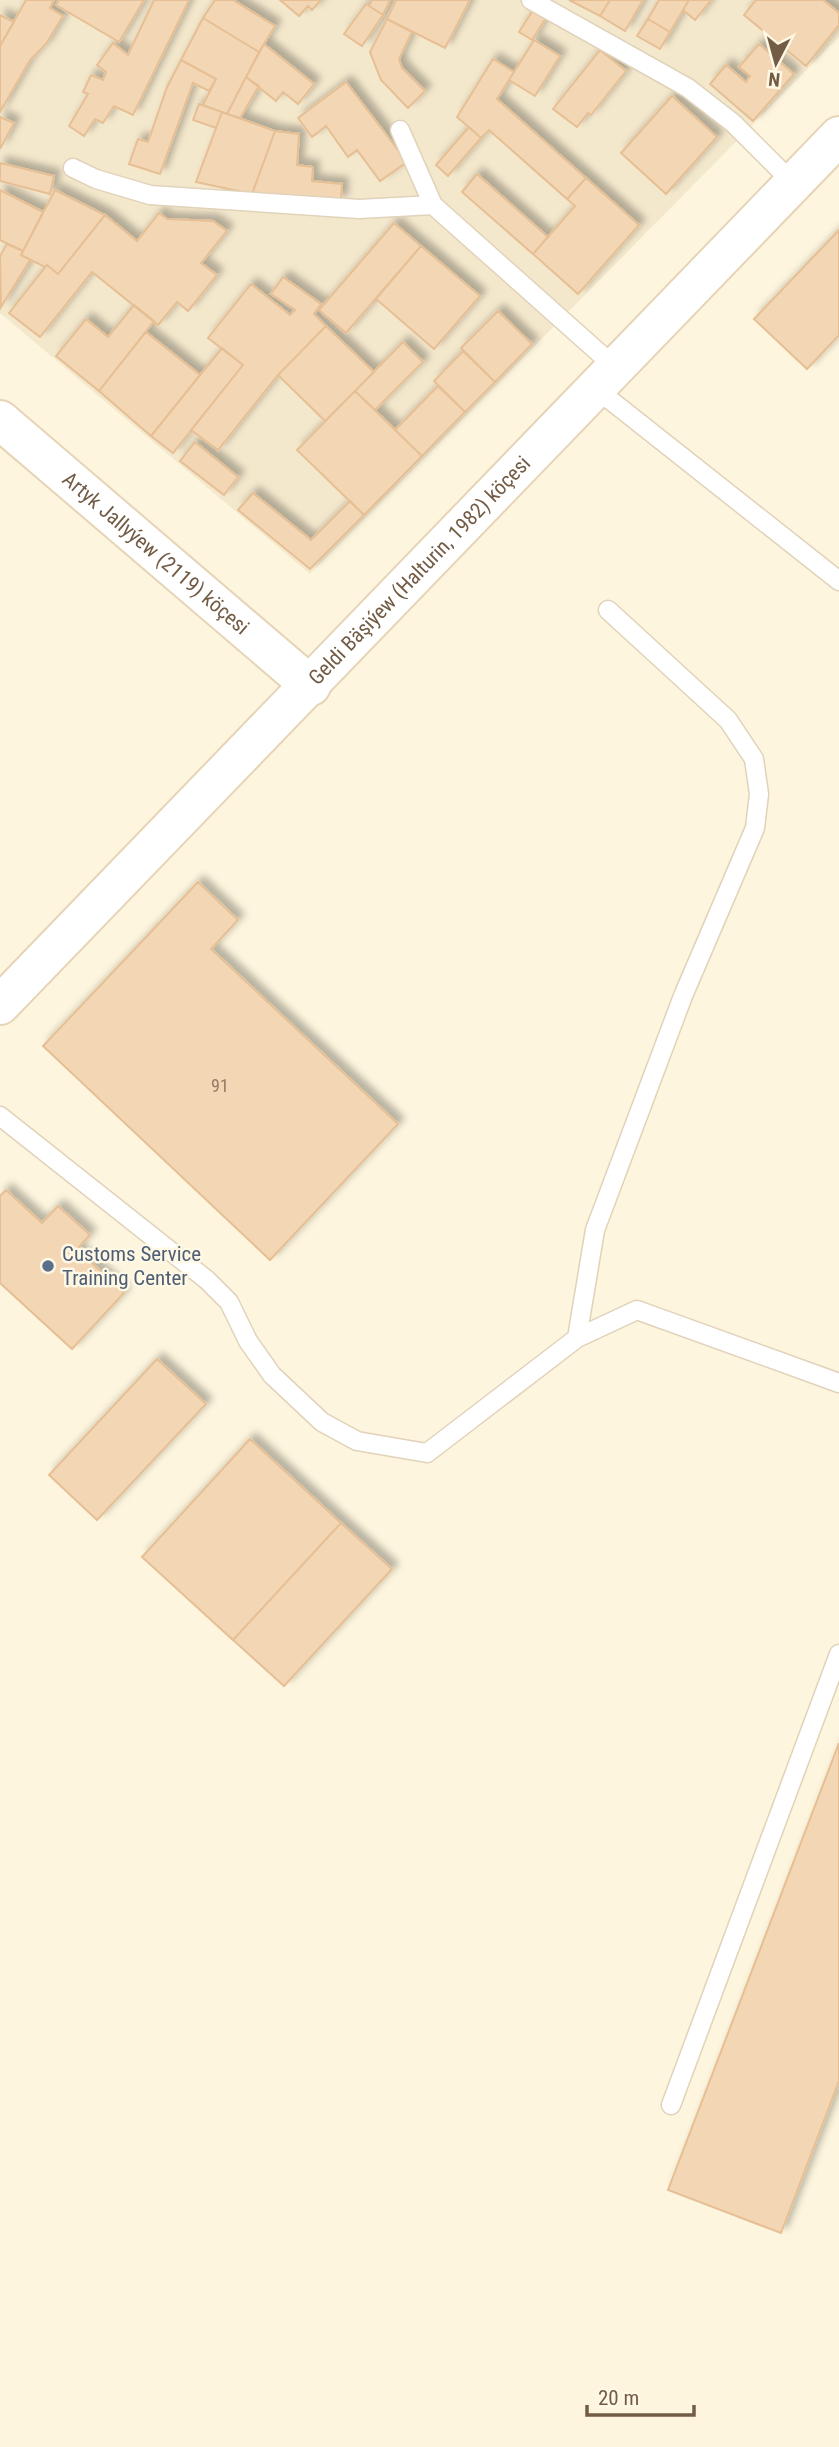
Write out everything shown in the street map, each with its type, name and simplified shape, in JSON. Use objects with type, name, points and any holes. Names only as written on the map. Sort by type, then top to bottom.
[{"type":"street","name":"Geldi Bäşiýew (Halturin, 1982) köçesi","points":[[0,1005],[311,686],[839,136]]},
{"type":"street","name":"Artyk Jallyýew (2119) köçesi","points":[[0,420],[311,686]]},
{"type":"lane","points":[[531,0],[688,88],[733,123],[794,184]]},
{"type":"lane","points":[[400,130],[433,205],[605,378],[839,581]]},
{"type":"lane","points":[[73,168],[96,179],[150,195],[359,209],[433,205]]},
{"type":"lane","points":[[577,1338],[595,1230],[683,996],[755,828],[759,794],[754,759],[728,720],[608,610]]},
{"type":"lane","points":[[0,1116],[207,1280],[229,1302],[248,1341],[272,1375],[322,1422],[357,1441],[427,1453],[577,1338],[637,1310],[839,1383]]},
{"type":"lane","points":[[671,2105],[839,1654]]},
{"type":"shaded area","points":[[0,0],[839,0],[839,37],[310,574],[0,313]]},
{"type":"building","points":[[26,0],[54,0],[50,8],[63,16],[46,44],[30,60],[0,112],[0,46]]},
{"type":"building","points":[[59,0],[144,0],[119,42],[56,5]]},
{"type":"building","points":[[154,0],[189,0],[133,115],[114,106],[103,123],[95,119],[84,136],[69,126],[88,94],[83,92],[91,75],[103,80],[106,72],[97,65],[113,43],[128,55]]},
{"type":"building","points":[[215,0],[233,0],[275,26],[259,52],[203,18]]},
{"type":"building","points":[[280,0],[321,0],[312,10],[308,6],[299,16]]},
{"type":"building","points":[[372,0],[390,0],[383,15],[369,6]]},
{"type":"building","points":[[396,0],[470,0],[445,48],[387,19]]},
{"type":"building","points":[[569,0],[610,0],[600,16]]},
{"type":"building","points":[[610,0],[643,0],[625,31],[600,16]]},
{"type":"building","points":[[659,0],[689,0],[670,32],[648,19]]},
{"type":"building","points":[[689,0],[711,0],[695,20],[683,10]]},
{"type":"building","points":[[756,0],[823,0],[839,13],[839,25],[806,66],[744,15]]},
{"type":"building","points":[[366,4],[383,15],[362,46],[344,34]]},
{"type":"building","points":[[533,10],[546,18],[532,40],[519,32]]},
{"type":"building","points":[[0,15],[14,22],[0,46]]},
{"type":"building","points":[[203,18],[259,52],[227,114],[203,105],[216,79],[181,60]]},
{"type":"building","points":[[387,19],[412,32],[399,59],[402,68],[425,91],[408,108],[381,80],[370,52]]},
{"type":"building","points":[[648,19],[670,32],[660,49],[637,36]]},
{"type":"building","points":[[534,40],[560,56],[535,96],[509,80]]},
{"type":"building","points":[[264,44],[314,84],[298,104],[283,92],[276,101],[246,77]]},
{"type":"building","points":[[759,44],[794,74],[753,121],[710,84],[726,65],[746,82],[750,76],[739,67]]},
{"type":"building","points":[[600,50],[626,71],[591,115],[588,113],[577,127],[553,109]]},
{"type":"building","points":[[493,59],[514,72],[497,99],[586,178],[567,199],[489,130],[481,138],[457,117]]},
{"type":"building","points":[[181,60],[216,79],[209,91],[193,83],[160,174],[129,164],[138,139],[148,142],[167,87]]},
{"type":"building","points":[[246,77],[259,86],[240,118],[227,114]]},
{"type":"building","points":[[346,82],[407,162],[380,181],[357,150],[348,157],[326,126],[312,137],[298,118]]},
{"type":"building","points":[[672,96],[717,137],[666,194],[621,153]]},
{"type":"building","points":[[199,104],[222,112],[216,128],[193,120]]},
{"type":"building","points":[[222,112],[275,131],[252,194],[196,182]]},
{"type":"building","points":[[0,117],[14,123],[0,149]]},
{"type":"building","points":[[469,127],[481,138],[448,176],[436,165]]},
{"type":"building","points":[[275,131],[299,134],[297,165],[313,167],[312,181],[342,184],[341,201],[252,194]]},
{"type":"building","points":[[0,163],[54,176],[50,194],[0,181]]},
{"type":"building","points":[[477,174],[548,237],[533,254],[462,192]]},
{"type":"building","points":[[586,178],[639,225],[578,294],[533,254],[575,206],[567,199]]},
{"type":"building","points":[[0,190],[43,212],[23,251],[0,240]]},
{"type":"building","points":[[55,190],[105,215],[58,274],[47,265],[45,267],[21,255]]},
{"type":"building","points":[[159,213],[167,219],[213,221],[227,231],[201,263],[217,275],[188,311],[177,302],[158,325],[92,272],[40,337],[9,313],[47,265],[58,274],[105,215],[137,241]]},
{"type":"building","points":[[394,223],[421,246],[346,333],[319,310]]},
{"type":"building","points":[[839,230],[839,335],[807,369],[754,319]]},
{"type":"building","points":[[7,244],[23,251],[21,255],[30,260],[1,307],[0,256]]},
{"type":"building","points":[[421,246],[480,296],[434,349],[376,299]]},
{"type":"building","points":[[283,277],[321,304],[314,314],[326,326],[278,375],[218,450],[191,430],[243,365],[208,338],[251,284],[290,315],[295,310],[271,294]]},
{"type":"building","points":[[134,305],[154,321],[99,391],[56,356],[86,319],[108,337]]},
{"type":"building","points":[[498,311],[532,344],[495,382],[461,348]]},
{"type":"building","points":[[326,326],[374,372],[325,421],[278,375]]},
{"type":"building","points":[[146,332],[200,375],[151,436],[99,391]]},
{"type":"building","points":[[403,342],[423,362],[375,410],[355,391]]},
{"type":"building","points":[[222,348],[243,365],[173,453],[151,436]]},
{"type":"building","points":[[463,351],[495,382],[465,412],[434,381]]},
{"type":"building","points":[[438,386],[465,412],[422,456],[395,430]]},
{"type":"building","points":[[355,391],[422,456],[364,515],[297,450]]},
{"type":"building","points":[[195,442],[238,477],[224,495],[180,461]]},
{"type":"building","points":[[253,493],[311,540],[350,501],[364,515],[310,569],[238,510]]},
{"type":"building","points":[[198,882],[238,920],[211,949],[398,1124],[270,1260],[43,1046]]},
{"type":"building","name":"Customs Service Training Center","points":[[6,1190],[42,1223],[58,1206],[90,1235],[77,1249],[124,1293],[72,1349],[0,1283],[0,1196]]},
{"type":"building","points":[[157,1359],[206,1404],[97,1520],[49,1475]]},
{"type":"building","points":[[250,1439],[341,1523],[233,1640],[142,1557]]},
{"type":"building","points":[[341,1523],[392,1569],[284,1686],[233,1640]]},
{"type":"building","points":[[839,1743],[839,2081],[781,2233],[668,2190]]},
{"type":"place","name":"Customs Service Training Center","points":[[48,1266]]}]
